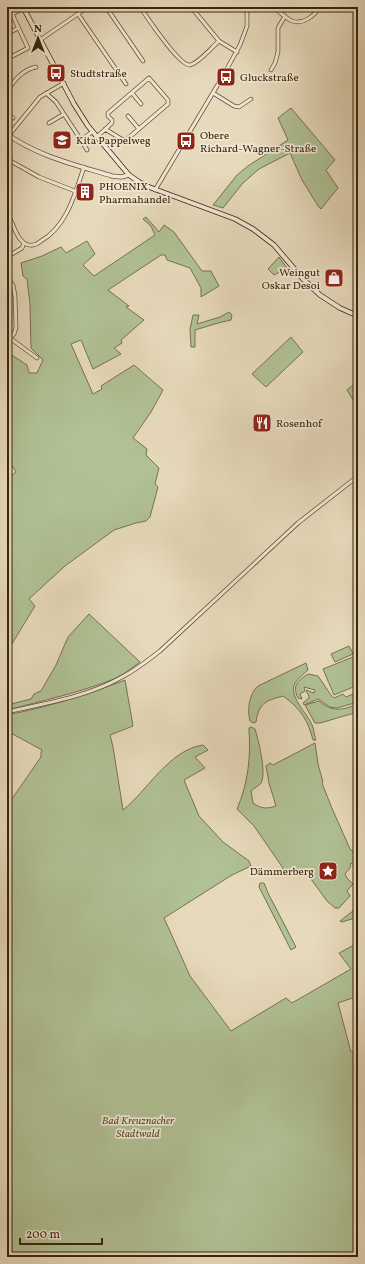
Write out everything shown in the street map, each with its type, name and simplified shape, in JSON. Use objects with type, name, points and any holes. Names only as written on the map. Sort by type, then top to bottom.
[{"type":"main road","points":[[24,7],[78,110],[92,132],[129,175],[155,190],[229,217],[253,229],[274,245],[303,279],[320,295],[340,308],[358,316]]},
{"type":"street","points":[[7,16],[24,7]]},
{"type":"street","points":[[40,40],[88,7]]},
{"type":"street","points":[[106,7],[143,61]]},
{"type":"street","points":[[140,7],[182,62],[189,65],[195,62],[219,41]]},
{"type":"street","points":[[190,7],[219,41],[237,52]]},
{"type":"street","points":[[155,190],[237,52],[246,32],[248,7]]},
{"type":"street","points":[[273,7],[294,21],[309,19],[320,7]]},
{"type":"street","points":[[7,59],[28,48],[12,14]]},
{"type":"street","points":[[78,14],[126,84]]},
{"type":"street","points":[[271,70],[278,52],[278,28],[285,16]]},
{"type":"street","points":[[7,34],[18,28]]},
{"type":"street","points":[[7,91],[20,74],[36,67]]},
{"type":"street","points":[[96,137],[112,122],[108,113],[148,78],[168,102],[168,104],[125,141],[105,129]]},
{"type":"street","points":[[64,84],[40,97],[8,134],[32,150],[118,177],[129,175]]},
{"type":"street","points":[[46,93],[56,102],[87,150]]},
{"type":"street","points":[[132,93],[140,104]]},
{"type":"street","points":[[213,93],[238,107],[251,99]]},
{"type":"street","points":[[7,114],[13,118]]},
{"type":"street","points":[[49,123],[64,114]]},
{"type":"street","points":[[128,116],[139,129]]},
{"type":"street","points":[[81,140],[92,132]]},
{"type":"street","points":[[7,158],[40,177],[75,191]]},
{"type":"street","points":[[7,214],[24,244],[34,245],[52,234],[62,220],[84,167]]},
{"type":"street","points":[[118,177],[123,175],[124,170]]},
{"type":"street","points":[[7,258],[22,248],[24,244]]},
{"type":"street","points":[[7,278],[13,285],[15,296],[16,328],[14,334],[9,337],[37,358]]},
{"type":"street","points":[[7,712],[74,696],[99,688],[122,678],[141,666],[160,651],[298,522],[358,476]]},
{"type":"green space","points":[[291,108],[335,160],[326,170],[338,188],[321,209],[302,180],[290,153],[259,169],[243,183],[223,208],[213,205],[237,175],[288,140],[278,118]]},
{"type":"green space","points":[[146,217],[159,232],[164,225],[174,232],[202,271],[211,271],[219,286],[201,297],[201,288],[190,268],[167,260],[165,255],[161,255],[108,290],[129,306],[126,307],[144,320],[121,340],[122,343],[114,348],[121,354],[93,369],[81,340],[71,344],[93,394],[102,389],[101,386],[134,365],[163,390],[151,412],[133,438],[147,449],[146,455],[159,468],[155,484],[158,487],[150,517],[146,521],[114,530],[65,566],[29,599],[35,606],[7,652],[7,479],[16,472],[7,457],[7,352],[27,365],[29,373],[37,373],[43,360],[31,348],[30,304],[27,279],[23,276],[21,263],[42,256],[61,247],[66,253],[87,241],[95,254],[83,265],[94,276],[155,235],[151,226],[143,219]]},
{"type":"green space","points":[[279,257],[287,268],[274,275],[268,269]]},
{"type":"green space","points":[[229,312],[232,315],[231,320],[195,330],[195,347],[191,347],[190,329],[193,315],[199,315],[197,324],[220,317]]},
{"type":"green space","points":[[291,337],[303,352],[266,387],[252,374]]},
{"type":"green space","points":[[358,381],[358,408],[347,390]]},
{"type":"green space","points":[[89,614],[140,662],[121,676],[101,684],[7,710],[7,705],[31,699],[34,694],[41,691],[56,665],[68,637]]},
{"type":"green space","points":[[349,646],[353,654],[335,662],[331,654]]},
{"type":"green space","points":[[358,655],[358,685],[334,695],[323,669]]},
{"type":"green space","points":[[306,663],[308,670],[295,683],[294,693],[296,699],[310,720],[316,740],[313,740],[309,726],[299,710],[283,696],[267,701],[261,707],[256,722],[253,723],[250,721],[250,702],[255,689],[258,686]]},
{"type":"green space","points":[[308,674],[318,676],[334,698],[343,694],[346,697],[358,692],[358,702],[337,708],[330,707],[318,699],[304,705],[303,703],[309,698],[306,691],[307,690],[314,693],[315,690],[304,687],[305,691],[300,694],[302,699],[298,698],[295,690],[298,682]]},
{"type":"green space","name":"Bad Kreuznacher Stadtwald","points":[[125,680],[133,726],[110,735],[123,810],[169,762],[191,748],[203,745],[208,750],[195,757],[205,768],[184,780],[199,816],[223,842],[249,861],[251,866],[232,875],[164,918],[190,976],[231,1031],[286,998],[292,1003],[351,969],[339,953],[358,943],[358,996],[338,1003],[351,1052],[358,1050],[358,1257],[7,1257],[7,806],[41,757],[42,750],[7,731],[7,715],[67,700]]},
{"type":"green space","points":[[319,701],[333,709],[347,708],[358,704],[358,712],[320,723],[315,723],[305,705]]},
{"type":"green space","points":[[251,727],[255,729],[263,764],[263,778],[261,783],[251,791],[253,803],[261,807],[267,808],[276,806],[269,783],[266,766],[270,763],[273,765],[315,743],[322,783],[350,849],[358,856],[358,866],[351,863],[350,868],[345,874],[353,884],[347,891],[350,896],[339,908],[335,908],[327,901],[308,875],[301,872],[289,875],[281,872],[283,868],[254,826],[237,809],[244,790],[248,770],[250,750],[249,728]]},
{"type":"green space","points":[[260,883],[264,883],[296,947],[291,950],[259,887]]},
{"type":"green space","points":[[358,907],[358,917],[342,922],[340,921]]},
{"type":"place","name":"Studtstraße","points":[[56,73]]},
{"type":"place","name":"Gluckstraße","points":[[226,77]]},
{"type":"place","name":"Kita Pappelweg","points":[[62,140]]},
{"type":"place","name":"Obere Richard-Wagner-Straße","points":[[186,141]]},
{"type":"place","name":"PHOENIX Pharmahandel","points":[[85,192]]},
{"type":"place","name":"Weingut Oskar Desoi","points":[[334,278]]},
{"type":"place","name":"Rosenhof","points":[[262,423]]},
{"type":"place","name":"Dämmerberg","points":[[328,871]]}]
